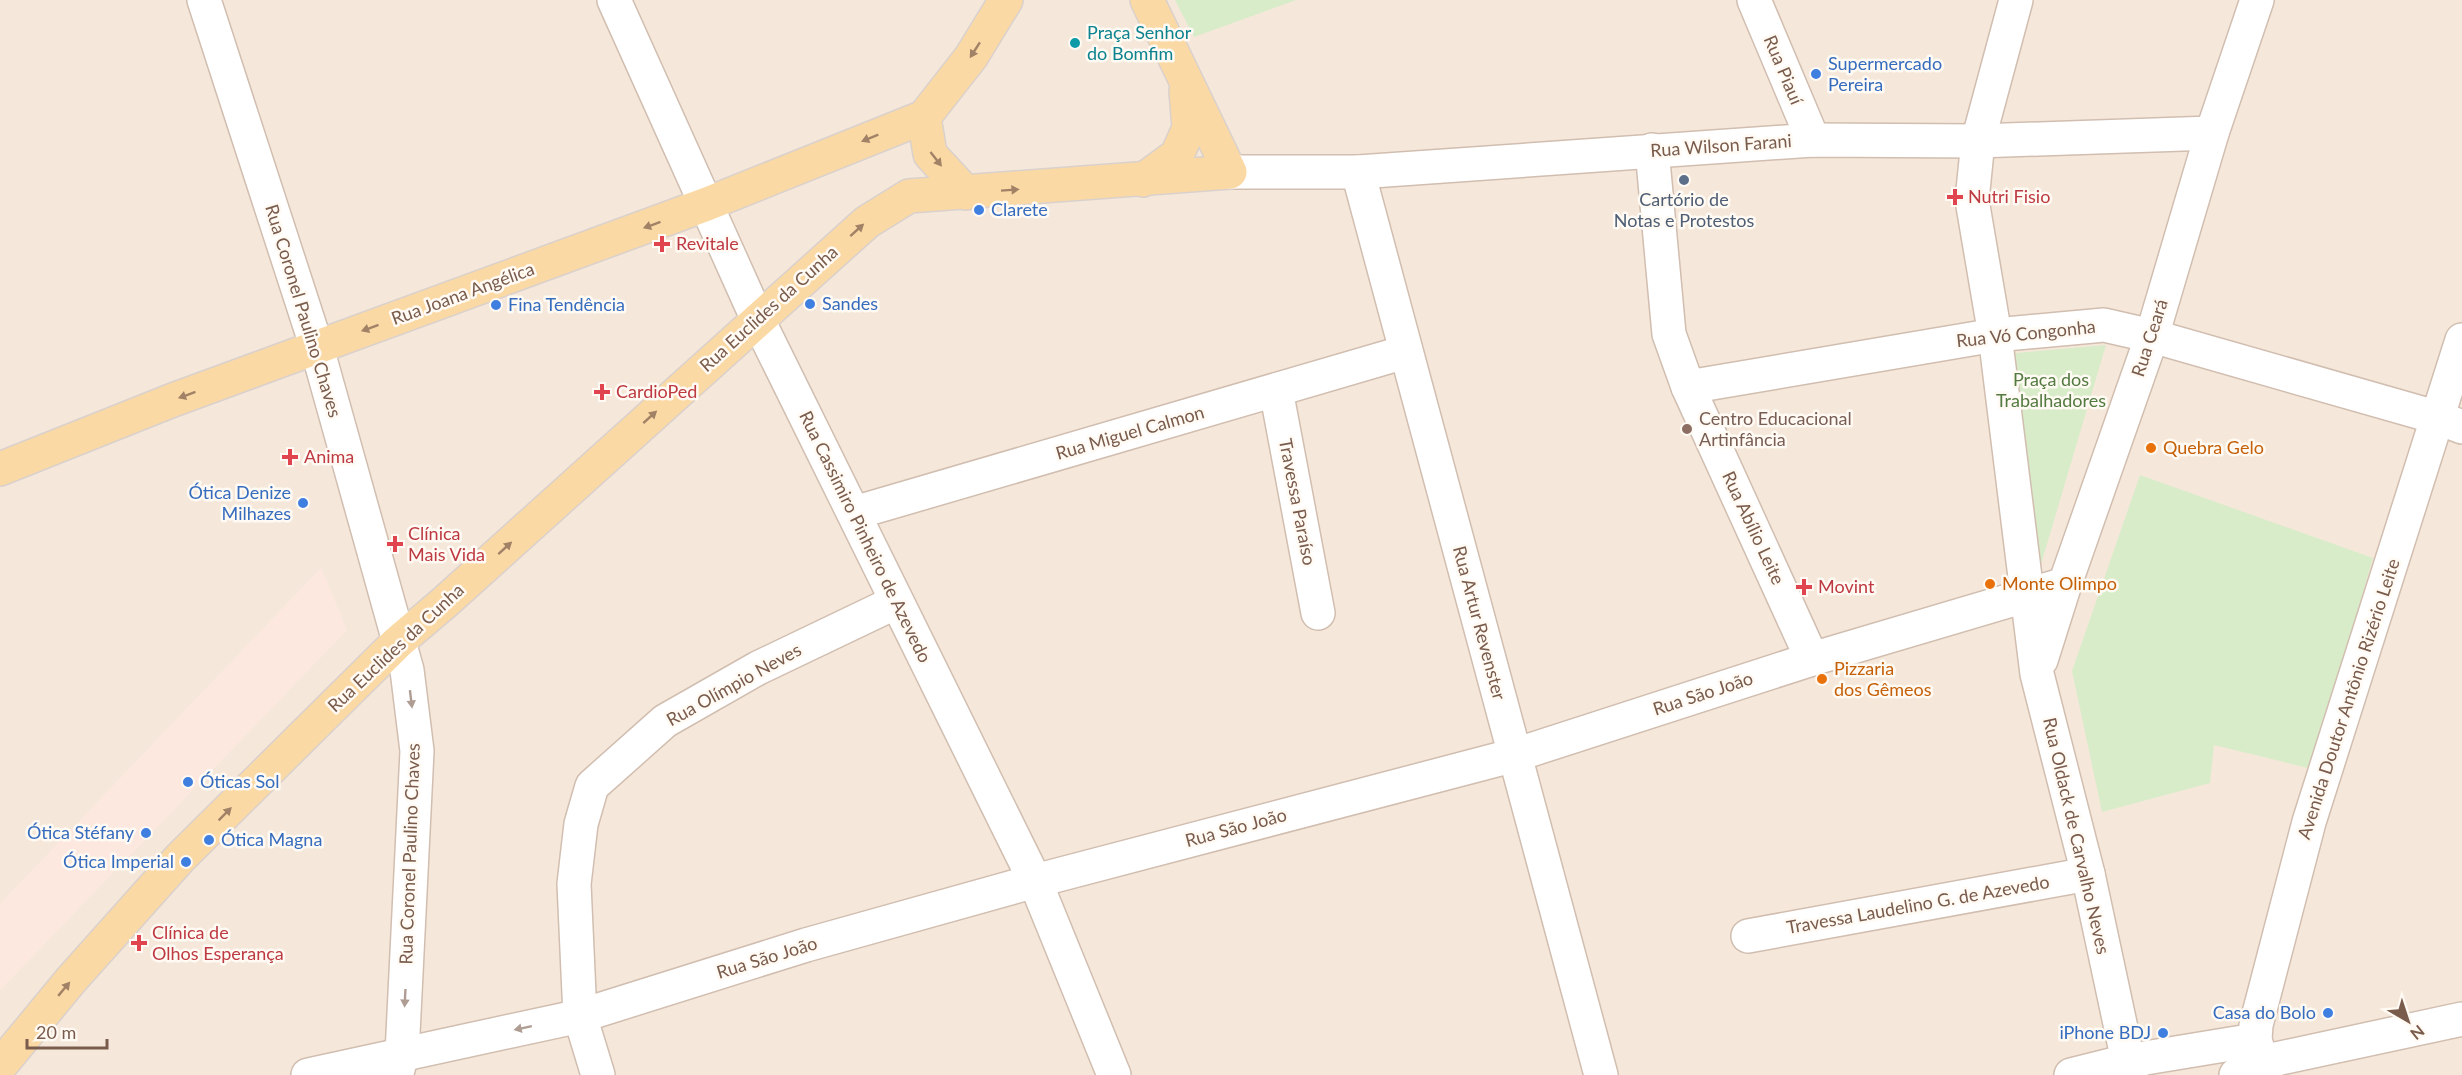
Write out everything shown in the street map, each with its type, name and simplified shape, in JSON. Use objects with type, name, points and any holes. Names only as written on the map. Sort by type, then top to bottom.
[{"type":"main road","points":[[1006,0],[971,57],[924,117],[930,154],[966,193],[1230,172],[1147,0]]},
{"type":"main road","points":[[1143,180],[1177,155],[1189,128],[1185,81]]},
{"type":"main road","name":"Rua Joana Angélica","points":[[0,469],[173,400],[706,204],[924,117]]},
{"type":"main road","name":"Rua Euclides da Cunha","points":[[0,1066],[71,980],[180,858],[398,642],[446,602],[867,222],[909,196],[966,193]]},
{"type":"street","name":"Rua Coronel Paulino Chaves","points":[[204,0],[317,348],[398,642],[408,670],[417,751],[399,1065]]},
{"type":"street","name":"Rua Cassimiro Pinheiro de Azevedo","points":[[614,0],[758,320],[1035,881],[1114,1075]]},
{"type":"street","name":"Rua Piauí","points":[[1754,0],[1813,140]]},
{"type":"street","name":"Rua Oldack de Carvalho Neves","points":[[2016,0],[1978,141],[1972,200],[1995,335],[2037,674],[2088,874],[2129,1068]]},
{"type":"street","name":"Rua Ceará","points":[[2037,674],[2065,584],[2152,336],[2212,133],[2257,0]]},
{"type":"street","name":"Rua Wilson Farani","points":[[1230,172],[1358,172],[1813,140],[1978,141],[2212,133]]},
{"type":"street","name":"Rua Abílio Leite","points":[[1652,150],[1669,334],[1688,387],[1812,659]]},
{"type":"street","name":"Rua Artur Revenster","points":[[1358,172],[1601,1075]]},
{"type":"street","name":"Rua Vó Congonha","points":[[1688,387],[1995,335],[2104,325],[2152,336],[2450,423]]},
{"type":"street","name":"Avenida Doutor Antônio Rizério Leite","points":[[2255,1063],[2256,1025],[2309,822],[2450,423],[2462,340]]},
{"type":"street","name":"Rua Miguel Calmon","points":[[854,513],[1406,352]]},
{"type":"street","name":"Travessa Paraíso","points":[[1276,390],[1318,614]]},
{"type":"street","name":"Rua São João","points":[[308,1075],[399,1065],[580,1016],[806,945],[1035,881],[1515,755],[1812,659],[2065,584]]},
{"type":"street","name":"Rua Olímpio Neves","points":[[598,1075],[580,1016],[574,884],[581,824],[592,786],[665,721],[758,668],[896,602]]},
{"type":"street","name":"Travessa Laudelino G. de Azevedo","points":[[1748,936],[2088,874]]},
{"type":"street","points":[[2071,1075],[2129,1068],[2255,1063],[2462,1019]]},
{"type":"shaded area","points":[[0,0],[2462,0],[2462,1075],[0,1075]]},
{"type":"shaded area","points":[[321,568],[347,630],[0,990],[0,904]]},
{"type":"green space","points":[[1175,0],[1296,0],[1194,37]]},
{"type":"green space","name":"Praça dos Trabalhadores","points":[[2106,345],[2039,571],[2005,354]]},
{"type":"green space","points":[[2140,475],[2373,558],[2312,769],[2214,745],[2210,783],[2102,812],[2072,671]]},
{"type":"place","name":"Praça Senhor do Bomfim","points":[[1075,43]]},
{"type":"place","name":"Supermercado Pereira","points":[[1816,74]]},
{"type":"place","name":"Cartório de Notas e Protestos","points":[[1684,180]]},
{"type":"place","name":"Nutri Fisio","points":[[1955,197]]},
{"type":"place","name":"Clarete","points":[[979,210]]},
{"type":"place","name":"Revitale","points":[[662,244]]},
{"type":"place","name":"Sandes","points":[[810,304]]},
{"type":"place","name":"Fina Tendência","points":[[496,305]]},
{"type":"place","name":"CardioPed","points":[[602,392]]},
{"type":"place","name":"Centro Educacional Artinfância","points":[[1687,429]]},
{"type":"place","name":"Quebra Gelo","points":[[2151,448]]},
{"type":"place","name":"Anima","points":[[290,457]]},
{"type":"place","name":"Ótica Denize Milhazes","points":[[303,503]]},
{"type":"place","name":"Clínica Mais Vida","points":[[395,544]]},
{"type":"place","name":"Monte Olimpo","points":[[1990,584]]},
{"type":"place","name":"Movint","points":[[1804,587]]},
{"type":"place","name":"Pizzaria dos Gêmeos","points":[[1822,679]]},
{"type":"place","name":"Óticas Sol","points":[[188,782]]},
{"type":"place","name":"Ótica Stéfany","points":[[146,833]]},
{"type":"place","name":"Ótica Magna","points":[[209,840]]},
{"type":"place","name":"Ótica Imperial","points":[[186,862]]},
{"type":"place","name":"Clínica de Olhos Esperança","points":[[139,943]]},
{"type":"place","name":"Casa do Bolo","points":[[2328,1013]]},
{"type":"place","name":"iPhone BDJ","points":[[2163,1033]]}]
